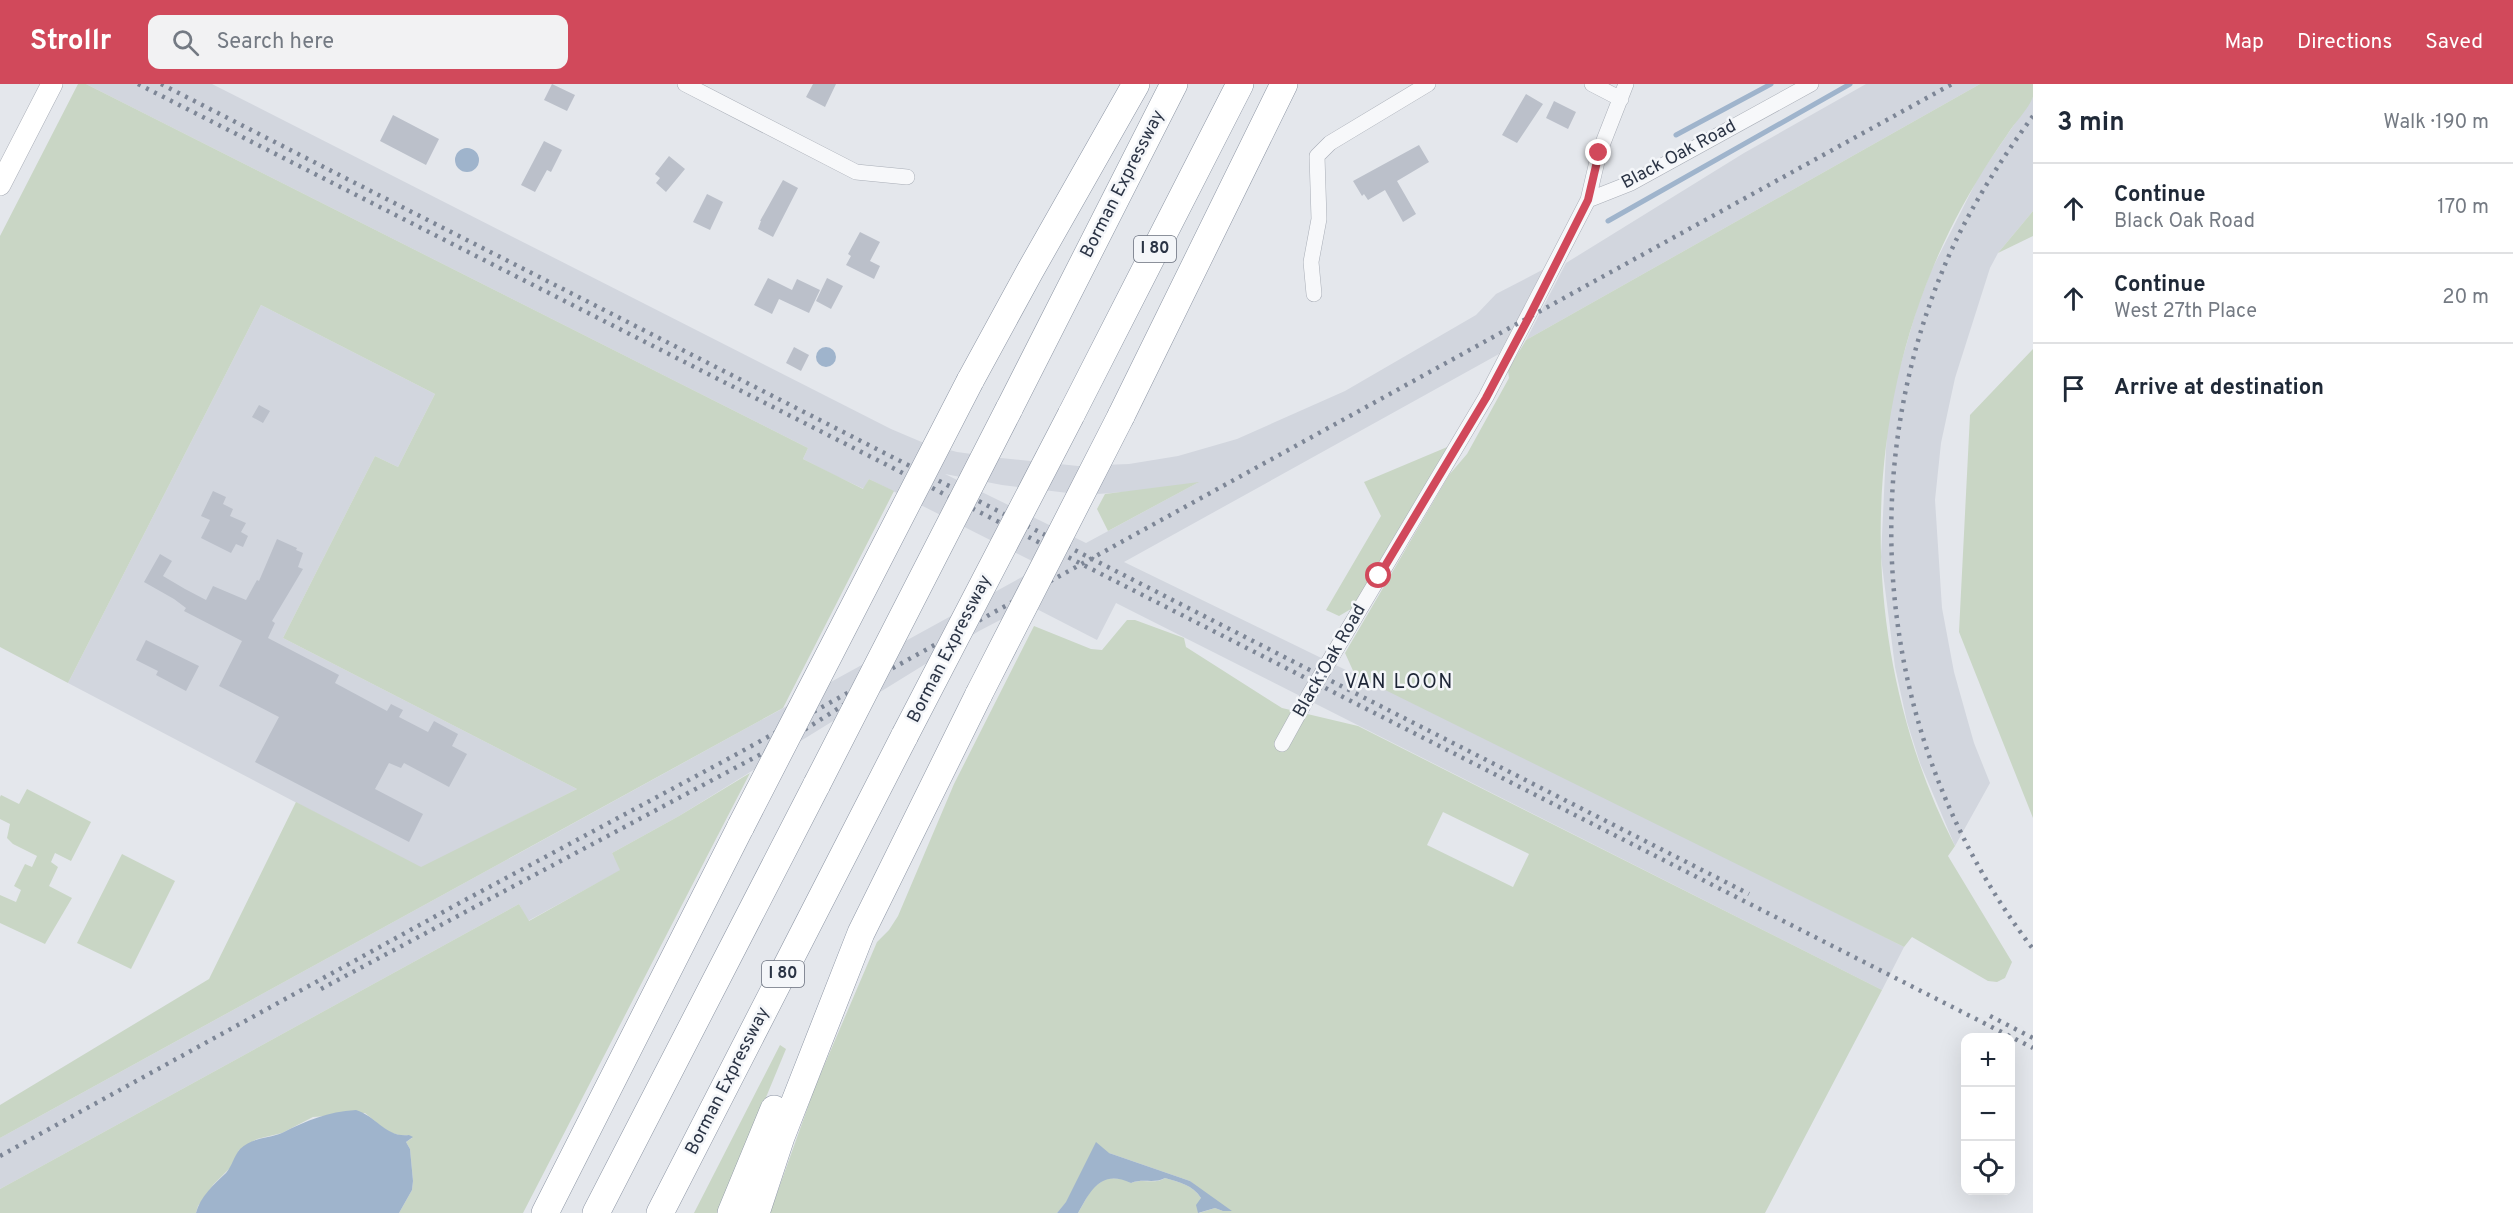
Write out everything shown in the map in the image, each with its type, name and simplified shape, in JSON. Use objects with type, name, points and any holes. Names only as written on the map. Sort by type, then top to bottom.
[{"type":"highway","points":[[544,1213],[970,381],[1136,84]]},
{"type":"highway","name":"Borman Expressway","points":[[596,1213],[1174,84]]},
{"type":"highway","name":"Borman Expressway","points":[[660,1213],[1239,84]]},
{"type":"highway","points":[[731,1213],[784,1084],[813,1024],[1121,416],[1284,84]]},
{"type":"highway","points":[[756,1213],[781,1137],[861,933]]},
{"type":"street","points":[[685,84],[856,172],[907,177]]},
{"type":"street","points":[[1314,294],[1311,262],[1319,219],[1317,161],[1320,151],[1428,84]]},
{"type":"street","points":[[1588,200],[1599,153],[1623,91],[1592,84]]},
{"type":"street","name":"Black Oak Road","points":[[1282,744],[1308,695],[1486,398],[1588,200],[1630,183],[1811,84]]},
{"type":"street","points":[[0,185],[49,85]]},
{"type":"shaded area","points":[[86,84],[212,84],[891,429],[924,443],[957,452],[1001,458],[1078,466],[1129,464],[1178,456],[1237,439],[1345,391],[1476,315],[1496,294],[1544,269],[1499,354],[1124,562],[1582,785],[1904,947],[1882,990],[1116,603],[1097,640],[1029,605],[979,631],[679,816],[612,853],[621,870],[528,921],[519,904],[0,1189],[0,1138],[1042,566],[869,479],[864,489],[834,475],[803,459],[808,448]],"holes":[[[945,474],[1002,485],[1085,495],[1197,483],[1086,543]]]},
{"type":"shaded area","points":[[1866,84],[1980,84],[1526,340],[1566,263],[1744,153]]},
{"type":"shaded area","points":[[2033,97],[2033,211],[1998,253],[1990,268],[1955,378],[1941,443],[1935,500],[1942,608],[1954,672],[1974,743],[1990,783],[1955,846],[1920,763],[1907,722],[1895,667],[1881,557],[1887,429],[1895,384],[1917,308],[1931,271],[1979,176]]},
{"type":"shaded area","points":[[261,305],[435,394],[398,467],[375,456],[283,638],[577,789],[421,868],[68,683]]},
{"type":"green space","points":[[78,84],[86,84],[808,448],[803,459],[863,489],[869,479],[894,491],[783,708],[0,1138],[0,1105],[209,979],[296,802],[421,867],[577,789],[283,638],[375,456],[398,467],[435,394],[261,305],[68,683],[0,647],[0,236]]},
{"type":"green space","points":[[1980,84],[2033,84],[2033,97],[1991,158],[1962,207],[1949,232],[1919,305],[1897,382],[1884,460],[1881,540],[1886,619],[1900,697],[1923,773],[1955,846],[1948,856],[2012,962],[2005,978],[1997,982],[1988,981],[1912,937],[1904,947],[1355,675],[1345,653],[1449,475],[1467,454],[1509,378],[1508,370],[1526,340]]},
{"type":"green space","points":[[2033,211],[2033,236],[1998,253]]},
{"type":"green space","points":[[2033,349],[2033,818],[1959,632],[1970,415]]},
{"type":"green space","points":[[1452,445],[1356,606],[1339,616],[1326,610],[1381,516],[1364,482]]},
{"type":"green space","points":[[1199,482],[1108,531],[1097,509],[1105,494]]},
{"type":"green space","points":[[1127,620],[1135,620],[1184,638],[1186,647],[1282,708],[1358,726],[1882,990],[1765,1213],[1199,1213],[1215,1208],[1223,1211],[1190,1181],[1109,1153],[1057,1213],[770,1213],[815,1087],[877,942],[898,916],[954,784],[1034,626],[1091,649],[1102,650]],"holes":[[[1443,812],[1529,854],[1513,887],[1427,845]]]},
{"type":"green space","points":[[750,773],[523,1213],[399,1213],[412,1190],[410,1149],[406,1142],[412,1138],[409,1135],[390,1132],[365,1113],[313,1117],[282,1133],[257,1139],[239,1150],[232,1166],[213,1185],[198,1206],[196,1213],[0,1213],[0,1189],[519,904],[529,921],[620,870],[612,853]]},
{"type":"green space","points":[[27,789],[91,822],[71,861],[55,853],[51,862],[58,867],[49,886],[72,898],[45,944],[0,923],[0,895],[16,902],[21,890],[14,886],[25,864],[32,867],[37,856],[13,844],[7,838],[10,824],[0,819],[0,797],[1,795],[19,804]]},
{"type":"green space","points":[[122,854],[175,881],[131,969],[77,943]]},
{"type":"green space","points":[[780,1045],[786,1049],[718,1213],[694,1213]]},
{"type":"green space","points":[[1107,1178],[1124,1179],[1131,1183],[1157,1181],[1165,1178],[1180,1183],[1190,1187],[1201,1198],[1199,1213],[1078,1213],[1092,1188]]},
{"type":"water","points":[[467,148],[475,152],[479,160],[475,168],[467,172],[459,168],[455,160],[459,152]]},
{"type":"water","points":[[822,347],[830,347],[836,353],[836,361],[830,367],[822,367],[816,361],[816,353]]},
{"type":"water","points":[[356,1110],[387,1130],[413,1137],[406,1142],[410,1149],[412,1190],[399,1213],[196,1213],[204,1196],[226,1173],[240,1149],[245,1145],[277,1135],[318,1117]]},
{"type":"water","points":[[1096,1142],[1109,1153],[1190,1181],[1232,1211],[1215,1208],[1198,1213],[1196,1205],[1201,1198],[1198,1194],[1185,1185],[1165,1178],[1157,1181],[1131,1183],[1121,1179],[1104,1180],[1093,1190],[1078,1213],[1057,1213],[1066,1202]]},
{"type":"building","points":[[552,84],[575,95],[567,111],[544,100]]},
{"type":"building","points":[[813,84],[836,84],[825,107],[806,97]]},
{"type":"building","points":[[1526,94],[1543,104],[1517,143],[1502,135]]},
{"type":"building","points":[[1554,101],[1576,112],[1568,129],[1546,118]]},
{"type":"building","points":[[393,115],[439,139],[426,165],[380,141]]},
{"type":"building","points":[[544,141],[562,150],[551,172],[547,170],[535,192],[521,185]]},
{"type":"building","points":[[1419,145],[1429,162],[1397,181],[1416,214],[1403,222],[1385,190],[1368,200],[1364,194],[1362,196],[1353,181]]},
{"type":"building","points":[[669,156],[685,169],[666,192],[656,183],[660,178],[655,174]]},
{"type":"building","points":[[783,180],[798,188],[773,237],[758,229],[760,221]]},
{"type":"building","points":[[707,194],[723,202],[710,230],[693,222]]},
{"type":"building","points":[[860,232],[880,242],[870,261],[880,266],[874,279],[846,265],[851,256],[848,254]]},
{"type":"building","points":[[768,278],[792,290],[797,279],[820,290],[809,313],[779,299],[772,314],[754,305]]},
{"type":"building","points":[[827,278],[843,286],[831,309],[816,301]]},
{"type":"building","points":[[794,347],[809,355],[801,371],[786,363]]},
{"type":"building","points":[[259,405],[270,411],[263,423],[252,417]]},
{"type":"building","points":[[213,491],[226,497],[223,504],[233,509],[230,516],[246,523],[241,532],[248,536],[243,547],[236,544],[231,553],[201,538],[210,520],[201,516]]},
{"type":"building","points":[[277,539],[303,553],[298,567],[303,569],[272,621],[275,623],[268,638],[339,675],[335,683],[387,711],[391,704],[403,710],[399,717],[428,732],[434,721],[458,734],[452,746],[467,754],[449,787],[404,763],[401,768],[389,763],[375,789],[423,814],[409,842],[255,762],[279,717],[219,686],[242,641],[184,611],[186,608],[174,599],[144,582],[160,554],[172,561],[163,576],[185,589],[206,600],[213,586],[246,600],[257,580],[259,581]]},
{"type":"building","points":[[146,640],[199,666],[186,691],[156,675],[158,671],[136,660]]},
{"type":"waterway","points":[[1676,135],[1771,84]]},
{"type":"waterway","points":[[1608,221],[1850,84]]},
{"type":"railway","points":[[138,84],[2033,1048]]},
{"type":"railway","points":[[161,84],[1749,894]]},
{"type":"railway","points":[[0,1156],[465,900],[726,760],[1952,84]]},
{"type":"railway","points":[[2033,116],[1989,181],[1960,233],[1951,251],[1919,339],[1899,429],[1891,520],[1896,611],[1913,701],[1941,788],[1981,871],[2033,949]]},
{"type":"railway","points":[[321,989],[793,737],[853,699]]},
{"type":"railway","points":[[1990,1016],[2033,1038]]},
{"type":"district","name":"VAN LOON","points":[[1399,683]]},
{"type":"route","points":[[1379,576],[1486,398],[1528,319],[1588,200],[1599,153]]}]
